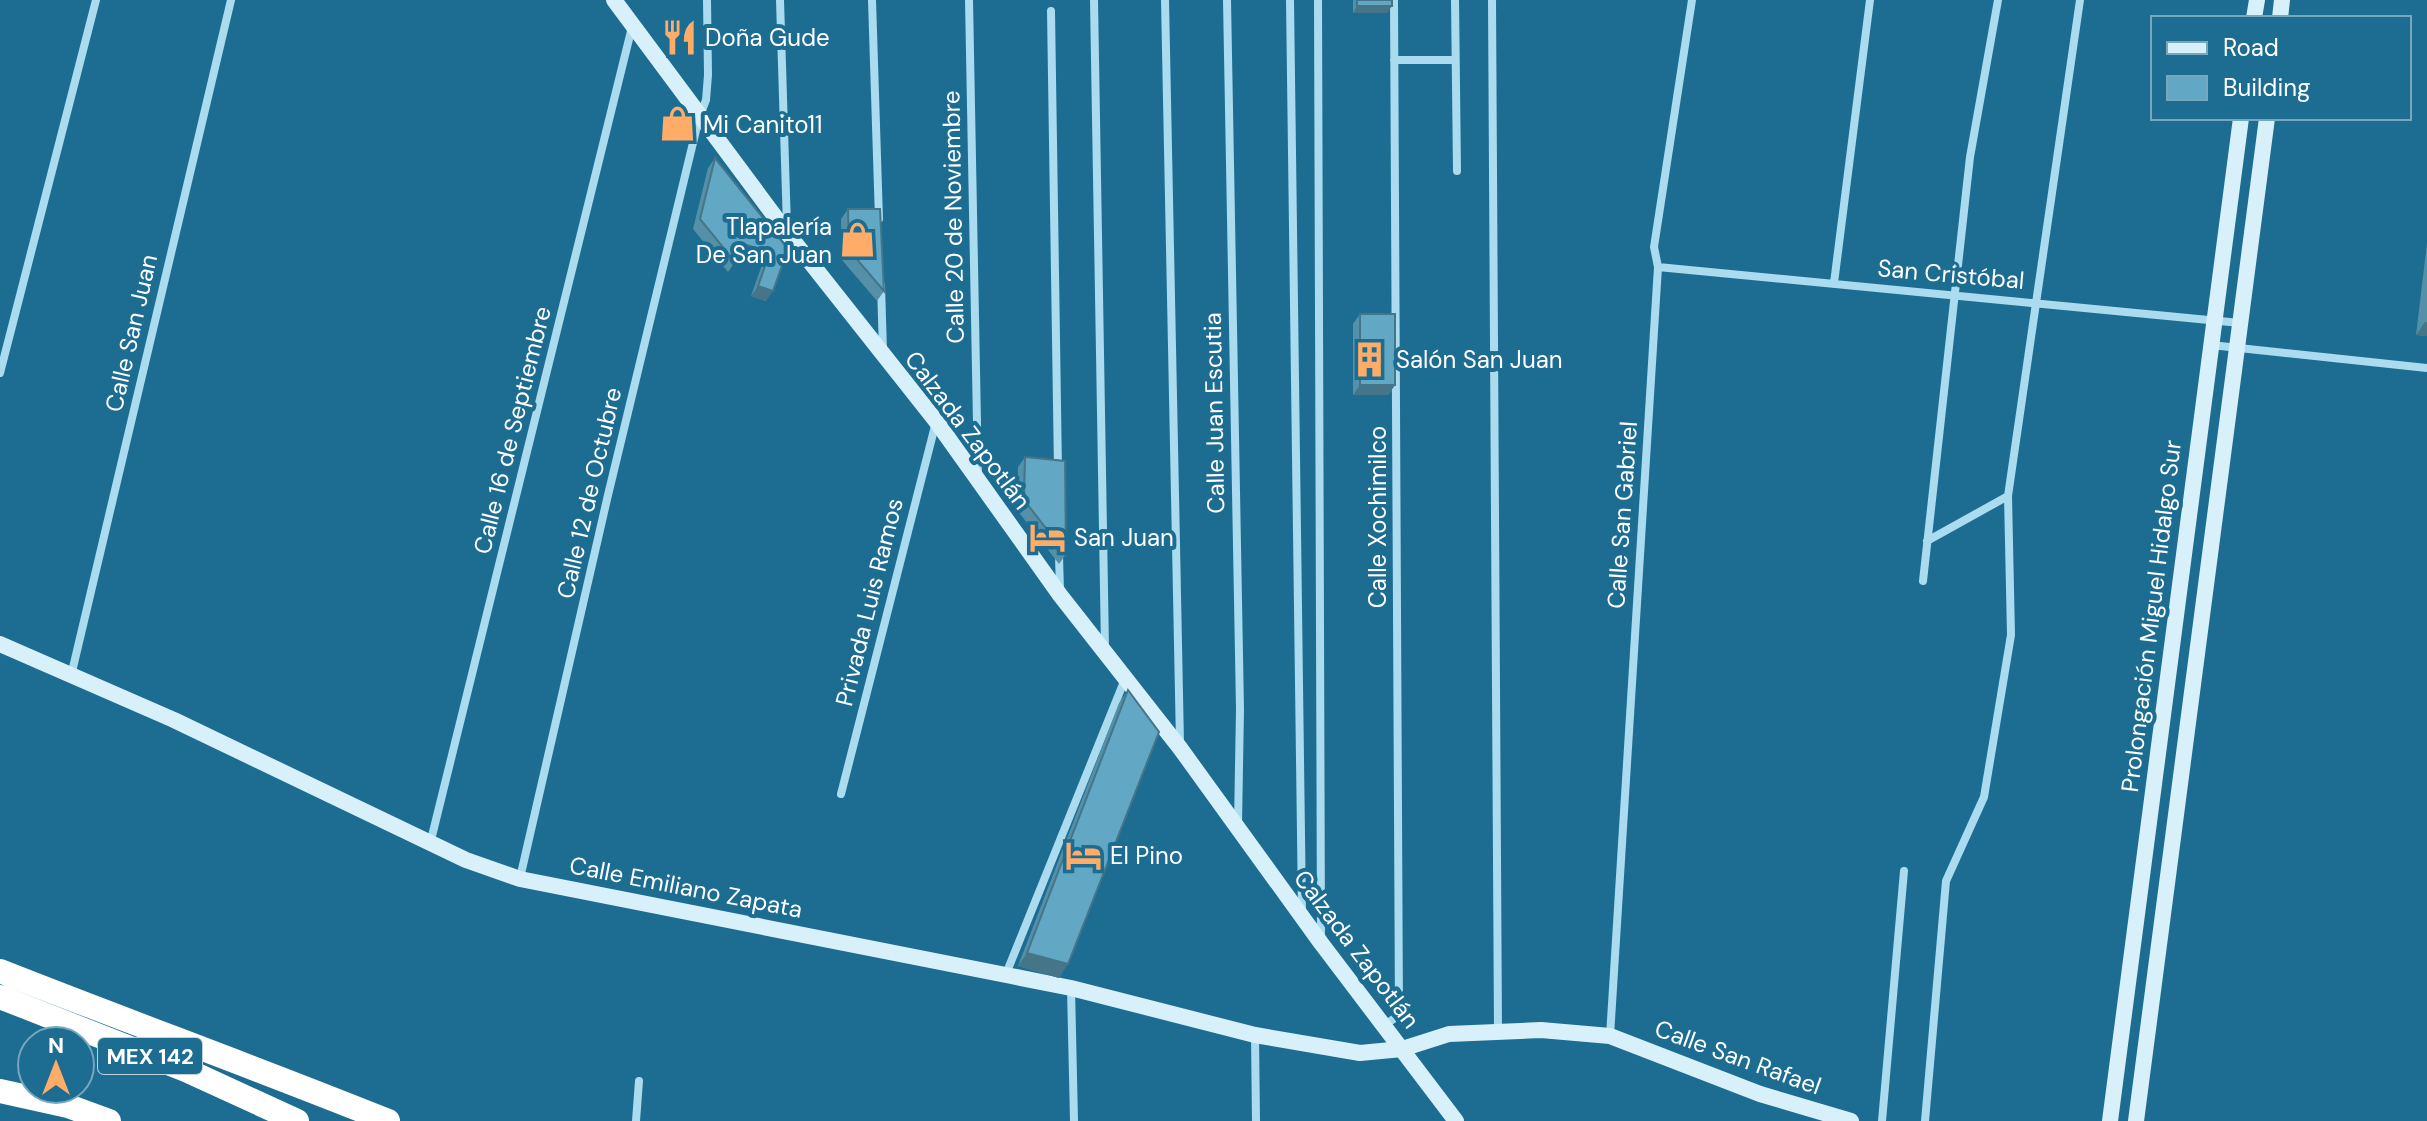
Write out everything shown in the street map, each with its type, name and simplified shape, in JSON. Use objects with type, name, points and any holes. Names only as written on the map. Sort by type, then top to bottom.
[{"type":"highway","points":[[0,971],[138,1026],[354,1121]]},
{"type":"highway","name":"MEX 142","points":[[0,997],[186,1070],[297,1121]]},
{"type":"highway","points":[[138,1026],[261,1069],[388,1121]]},
{"type":"highway","points":[[0,1094],[55,1121]]},
{"type":"highway","points":[[0,1094],[68,1106],[109,1121]]},
{"type":"street","points":[[0,373],[96,0]]},
{"type":"street","name":"Calle San Juan","points":[[71,676],[231,0]]},
{"type":"street","name":"Calzada Zapotlán","points":[[614,0],[699,118],[936,421],[1060,595],[1180,748],[1321,943],[1456,1121]]},
{"type":"street","name":"Calle 12 de Octubre","points":[[520,879],[608,495],[699,118],[706,100],[707,0]]},
{"type":"street","points":[[780,0],[788,234]]},
{"type":"street","points":[[872,0],[879,233]]},
{"type":"street","name":"Calle 20 de Noviembre","points":[[969,0],[978,481]]},
{"type":"street","points":[[1094,0],[1105,652]]},
{"type":"street","points":[[1165,0],[1180,748]]},
{"type":"street","name":"Calle Juan Escutia","points":[[1227,0],[1240,709],[1238,826]]},
{"type":"street","points":[[1290,0],[1302,916]]},
{"type":"street","points":[[1318,0],[1321,943]]},
{"type":"street","name":"Calle Xochimilco","points":[[1385,1025],[1399,1015],[1394,0]]},
{"type":"street","points":[[1455,0],[1457,171]]},
{"type":"street","points":[[1492,0],[1498,1032]]},
{"type":"street","name":"Calle San Gabriel","points":[[1610,1036],[1658,267],[1654,247],[1692,0]]},
{"type":"street","points":[[1834,283],[1870,0]]},
{"type":"street","points":[[1923,581],[1970,157],[1998,0]]},
{"type":"street","points":[[1925,1121],[1946,881],[1984,797],[2011,635],[2008,496],[2080,0]]},
{"type":"street","points":[[1051,11],[1058,487]]},
{"type":"street","name":"Calle 16 de Septiembre","points":[[430,844],[633,26]]},
{"type":"street","points":[[1394,60],[1455,60]]},
{"type":"street","name":"Prolongación Miguel Hidalgo Sur","points":[[2110,1121],[2241,120]]},
{"type":"street","name":"Prolongación Miguel Hidalgo Sur","points":[[2136,1121],[2267,120]]},
{"type":"street","name":"San Cristóbal","points":[[1658,267],[2240,323]]},
{"type":"street","points":[[881,279],[884,357]]},
{"type":"street","points":[[2210,345],[2427,368]]},
{"type":"street","name":"Privada Luis Ramos","points":[[841,794],[936,421]]},
{"type":"street","points":[[1927,541],[2008,496]]},
{"type":"street","points":[[1059,549],[1060,595]]},
{"type":"street","name":"Calle Emiliano Zapata","points":[[0,644],[174,720],[430,844],[520,879],[1071,988],[1255,1035],[1360,1053],[1402,1049],[1449,1034],[1498,1032]]},
{"type":"street","points":[[1006,975],[1125,678]]},
{"type":"street","points":[[1882,1121],[1904,871]]},
{"type":"street","points":[[1071,988],[1074,1121]]},
{"type":"street","name":"Calle San Rafael","points":[[1498,1032],[1541,1030],[1610,1036],[1760,1094],[1851,1121]]},
{"type":"street","points":[[1255,1035],[1256,1121]]},
{"type":"street","points":[[636,1121],[639,1081]]},
{"type":"building","points":[[1357,0],[1392,0],[1392,6],[1357,6]]},
{"type":"building","points":[[715,158],[788,249],[773,291],[758,286],[770,252],[740,243],[735,262],[700,219]]},
{"type":"building","points":[[848,209],[880,209],[884,291],[849,250]]},
{"type":"building","name":"Salón San Juan","points":[[1360,314],[1395,314],[1395,385],[1360,385]]},
{"type":"building","name":"San Juan","points":[[1025,457],[1065,461],[1066,554],[1024,500]]},
{"type":"building","name":"El Pino","points":[[1128,690],[1159,732],[1068,964],[1027,953]]},
{"type":"place","name":"Doña Gude","points":[[679,37]]},
{"type":"place","name":"Mi Canito11","points":[[677,124]]},
{"type":"place","name":"Tlapalería De San Juan","points":[[858,240]]},
{"type":"place","name":"Salón San Juan","points":[[1370,359]]},
{"type":"place","name":"San Juan","points":[[1048,537]]},
{"type":"place","name":"El Pino","points":[[1084,855]]}]
